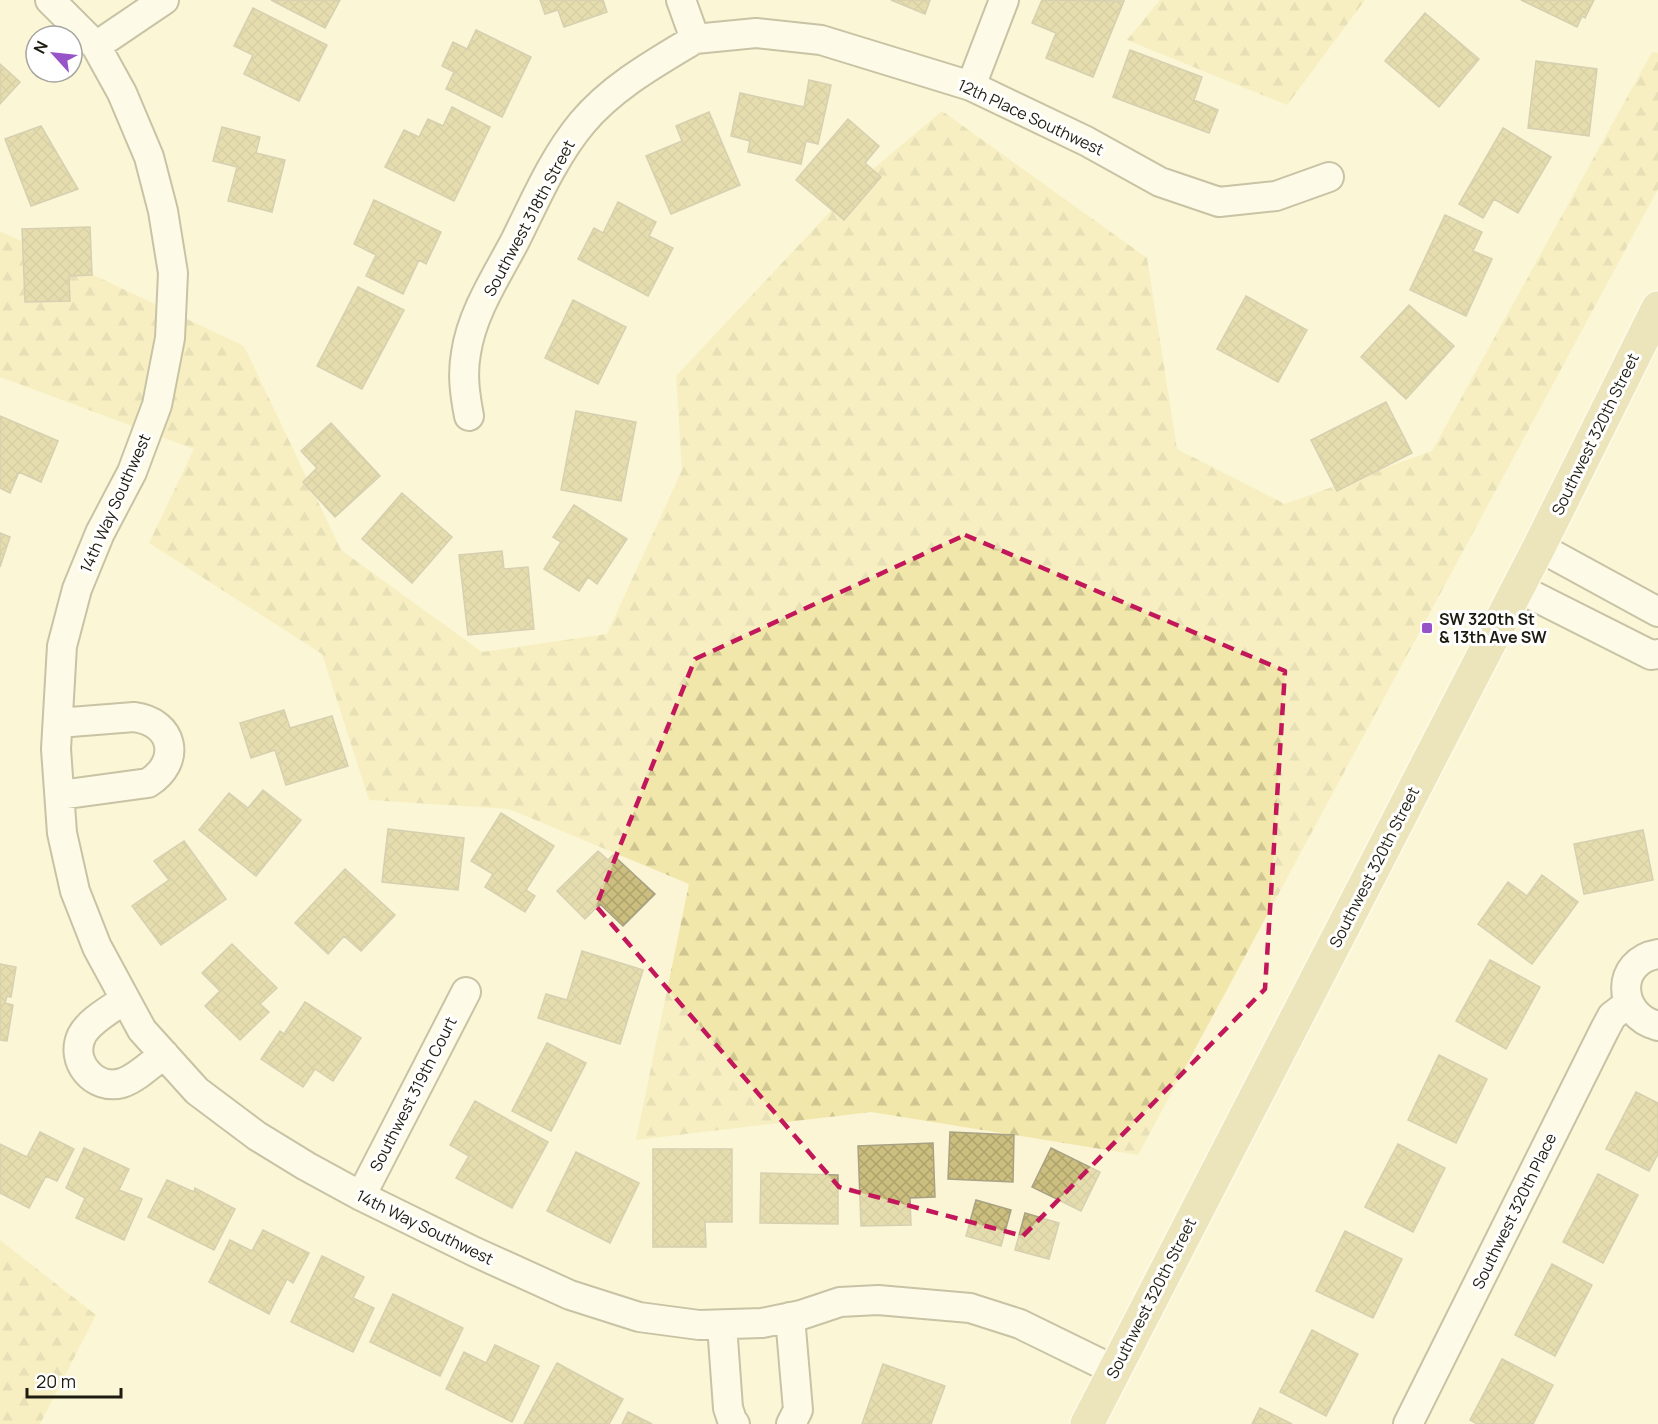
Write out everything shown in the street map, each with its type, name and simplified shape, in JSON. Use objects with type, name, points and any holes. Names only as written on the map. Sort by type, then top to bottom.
[{"type":"main road","name":"Southwest 320th Street","points":[[1087,1424],[1539,547],[1658,308]]},
{"type":"street","name":"14th Way Southwest","points":[[50,0],[96,46],[122,93],[149,158],[163,211],[173,273],[170,338],[157,405],[132,472],[100,533],[77,589],[62,646],[58,723],[57,749],[62,833],[75,891],[97,947],[142,1030],[197,1091],[257,1136],[361,1196],[475,1252],[570,1295],[639,1317],[699,1325],[762,1323],[840,1302],[878,1300],[970,1308],[1020,1324],[1114,1370]]},
{"type":"street","points":[[96,46],[164,0]]},
{"type":"street","points":[[681,0],[695,39]]},
{"type":"street","points":[[971,86],[1004,0]]},
{"type":"street","name":"12th Place Southwest","points":[[695,39],[756,33],[820,40],[971,86],[1086,141],[1160,182],[1219,202],[1276,196],[1329,177]]},
{"type":"street","name":"Southwest 318th Street","points":[[469,416],[464,384],[466,353],[477,314],[559,154],[582,122],[609,96],[649,66],[695,39]]},
{"type":"street","points":[[1539,547],[1658,612]]},
{"type":"street","points":[[1518,588],[1651,655],[1658,654]]},
{"type":"street","points":[[58,723],[146,718],[165,733],[169,750],[166,767],[159,777],[148,783],[60,795]]},
{"type":"street","points":[[1658,954],[1643,959],[1633,968],[1626,992],[1628,1004],[1635,1015],[1645,1023],[1658,1026]]},
{"type":"street","name":"Southwest 319th Court","points":[[361,1196],[466,992]]},
{"type":"street","points":[[125,999],[89,1026],[82,1035],[79,1058],[84,1069],[91,1077],[102,1083],[125,1082],[164,1054]]},
{"type":"street","name":"Southwest 320th Place","points":[[1408,1424],[1605,1029],[1612,1016],[1628,1004]]},
{"type":"street","points":[[790,1317],[798,1410],[791,1424]]},
{"type":"street","points":[[722,1325],[728,1408],[735,1424]]},
{"type":"highlighted area","points":[[965,535],[1285,671],[1265,989],[1023,1236],[839,1187],[596,906],[695,659]]},
{"type":"green space","points":[[1160,0],[1365,0],[1287,105],[1127,40]]},
{"type":"green space","points":[[1652,52],[1658,53],[1658,189],[1138,1155],[871,1112],[636,1140],[689,884],[509,809],[369,800],[322,654],[149,543],[194,449],[0,377],[0,231],[244,346],[341,550],[482,652],[607,634],[682,470],[676,376],[860,180],[942,111],[1147,258],[1177,449],[1285,504],[1432,451]]},
{"type":"green space","points":[[0,1240],[96,1315],[40,1424],[0,1424]]},
{"type":"building","points":[[271,0],[340,0],[325,28]]},
{"type":"building","points":[[540,0],[603,0],[607,12],[564,27],[558,10],[545,14]]},
{"type":"building","points":[[891,0],[930,0],[925,14]]},
{"type":"building","points":[[1042,0],[1124,1],[1093,77],[1046,58],[1056,33],[1032,23]]},
{"type":"building","points":[[1521,0],[1594,0],[1585,18],[1582,16],[1577,27]]},
{"type":"building","points":[[253,8],[327,45],[299,101],[244,74],[253,55],[234,46]]},
{"type":"building","points":[[1425,13],[1479,59],[1439,107],[1385,61]]},
{"type":"building","points":[[476,30],[531,57],[502,117],[446,89],[454,72],[442,66],[453,42],[467,49]]},
{"type":"building","points":[[1130,50],[1202,77],[1194,100],[1218,110],[1209,133],[1113,97]]},
{"type":"building","points":[[1536,61],[1597,69],[1589,136],[1528,128]]},
{"type":"building","points":[[0,64],[20,82],[0,104]]},
{"type":"building","points":[[809,80],[831,85],[818,144],[806,141],[801,164],[748,152],[750,141],[731,136],[740,93],[804,107]]},
{"type":"building","points":[[452,107],[490,127],[454,201],[385,167],[404,130],[419,137],[428,119],[443,126]]},
{"type":"building","points":[[709,112],[740,185],[671,214],[646,156],[682,141],[676,126]]},
{"type":"building","points":[[848,119],[879,146],[865,163],[881,177],[844,220],[796,180]]},
{"type":"building","points":[[41,126],[78,189],[31,206],[5,139]]},
{"type":"building","points":[[222,127],[260,137],[256,153],[285,160],[272,212],[228,201],[237,167],[213,161]]},
{"type":"building","points":[[1503,128],[1551,157],[1518,213],[1494,199],[1483,218],[1459,204]]},
{"type":"building","points":[[374,200],[441,232],[426,264],[419,260],[403,294],[366,276],[376,255],[354,244]]},
{"type":"building","points":[[618,202],[656,222],[649,236],[673,248],[648,296],[578,259],[594,228],[603,233]]},
{"type":"building","points":[[1445,215],[1482,232],[1473,251],[1492,259],[1466,316],[1410,290]]},
{"type":"building","points":[[90,227],[92,275],[69,276],[70,301],[25,302],[22,229]]},
{"type":"building","points":[[358,287],[404,310],[362,389],[317,366]]},
{"type":"building","points":[[1246,296],[1307,330],[1278,382],[1217,349]]},
{"type":"building","points":[[573,300],[626,327],[598,384],[545,358]]},
{"type":"building","points":[[1409,305],[1454,346],[1406,399],[1361,357]]},
{"type":"building","points":[[1386,402],[1412,453],[1337,491],[1311,440]]},
{"type":"building","points":[[576,411],[636,422],[621,501],[561,490]]},
{"type":"building","points":[[0,416],[58,441],[41,482],[19,472],[10,493],[0,488]]},
{"type":"building","points":[[331,423],[380,476],[335,517],[303,482],[317,468],[301,451]]},
{"type":"building","points":[[402,493],[452,537],[412,583],[362,539]]},
{"type":"building","points":[[574,505],[627,539],[597,584],[588,577],[579,591],[544,569],[561,542],[553,537]]},
{"type":"building","points":[[0,533],[10,537],[0,567]]},
{"type":"building","points":[[502,551],[504,569],[528,567],[534,629],[468,635],[459,555]]},
{"type":"building","points":[[284,710],[290,728],[332,716],[348,766],[286,785],[275,750],[251,758],[240,723]]},
{"type":"building","points":[[263,790],[301,820],[256,876],[199,830],[229,793],[248,808]]},
{"type":"building","points":[[501,813],[554,846],[526,890],[535,896],[525,912],[485,887],[493,874],[471,861]]},
{"type":"building","points":[[388,829],[464,838],[458,890],[382,882]]},
{"type":"building","points":[[1643,830],[1653,880],[1584,894],[1574,844]]},
{"type":"building","points":[[184,841],[226,899],[161,945],[132,906],[169,880],[154,861]]},
{"type":"building","points":[[598,851],[608,860],[613,855],[655,894],[623,926],[600,904],[585,919],[557,891]]},
{"type":"building","points":[[345,869],[395,915],[361,951],[344,936],[328,954],[295,923]]},
{"type":"building","points":[[1542,875],[1578,902],[1532,964],[1478,924],[1508,882],[1527,896]]},
{"type":"building","points":[[232,944],[277,988],[260,1004],[269,1012],[240,1040],[205,1006],[220,991],[202,973]]},
{"type":"building","points":[[582,951],[643,970],[620,1044],[538,1018],[546,994],[567,1000]]},
{"type":"building","points":[[1490,960],[1540,987],[1506,1049],[1456,1021]]},
{"type":"building","points":[[0,964],[16,967],[11,997],[7,996],[5,1003],[13,1005],[7,1041],[0,1040]]},
{"type":"building","points":[[305,1002],[361,1038],[333,1081],[315,1069],[303,1087],[261,1059],[280,1031],[284,1034]]},
{"type":"building","points":[[547,1043],[586,1063],[551,1131],[512,1111]]},
{"type":"building","points":[[1439,1055],[1487,1079],[1456,1143],[1408,1120]]},
{"type":"building","points":[[1636,1092],[1658,1103],[1658,1154],[1649,1171],[1606,1149]]},
{"type":"building","points":[[475,1101],[548,1142],[512,1208],[456,1178],[469,1156],[450,1145]]},
{"type":"building","points":[[40,1132],[74,1149],[57,1181],[46,1176],[29,1208],[0,1193],[0,1144],[27,1157]]},
{"type":"building","points":[[950,1132],[1014,1135],[1013,1182],[948,1179]]},
{"type":"building","points":[[933,1143],[935,1197],[910,1198],[911,1225],[861,1226],[858,1146]]},
{"type":"building","points":[[1398,1144],[1445,1168],[1413,1232],[1365,1207]]},
{"type":"building","points":[[84,1148],[129,1169],[119,1190],[142,1199],[124,1240],[76,1218],[85,1198],[66,1188]]},
{"type":"building","points":[[1051,1148],[1100,1172],[1081,1211],[1032,1187]]},
{"type":"building","points":[[653,1149],[732,1149],[732,1222],[705,1222],[706,1247],[653,1247]]},
{"type":"building","points":[[576,1152],[639,1183],[610,1243],[547,1211]]},
{"type":"building","points":[[761,1173],[838,1175],[838,1224],[760,1223]]},
{"type":"building","points":[[1598,1174],[1638,1195],[1603,1263],[1563,1242]]},
{"type":"building","points":[[167,1180],[194,1192],[195,1188],[235,1209],[214,1250],[148,1217]]},
{"type":"building","points":[[976,1200],[1011,1210],[1001,1246],[966,1236]]},
{"type":"building","points":[[1025,1213],[1059,1223],[1049,1259],[1015,1250]]},
{"type":"building","points":[[263,1230],[309,1253],[293,1283],[287,1279],[269,1314],[209,1282],[230,1240],[252,1251]]},
{"type":"building","points":[[1345,1231],[1402,1259],[1373,1318],[1316,1291]]},
{"type":"building","points":[[322,1256],[364,1277],[353,1298],[374,1308],[353,1352],[291,1322]]},
{"type":"building","points":[[1552,1264],[1592,1285],[1555,1356],[1515,1335]]},
{"type":"building","points":[[393,1294],[463,1328],[440,1376],[370,1342]]},
{"type":"building","points":[[1312,1330],[1358,1354],[1326,1416],[1280,1392]]},
{"type":"building","points":[[495,1345],[539,1366],[512,1422],[446,1389],[464,1352],[486,1363]]},
{"type":"building","points":[[1502,1359],[1553,1385],[1533,1424],[1477,1424],[1470,1420]]},
{"type":"building","points":[[557,1363],[623,1399],[609,1424],[524,1424]]},
{"type":"building","points":[[883,1364],[945,1386],[931,1424],[862,1424]]},
{"type":"building","points":[[1260,1408],[1292,1424],[1252,1424]]},
{"type":"building","points":[[628,1412],[652,1424],[622,1424]]},
{"type":"place","name":"SW 320th St & 13th Ave SW","points":[[1427,628]]}]
